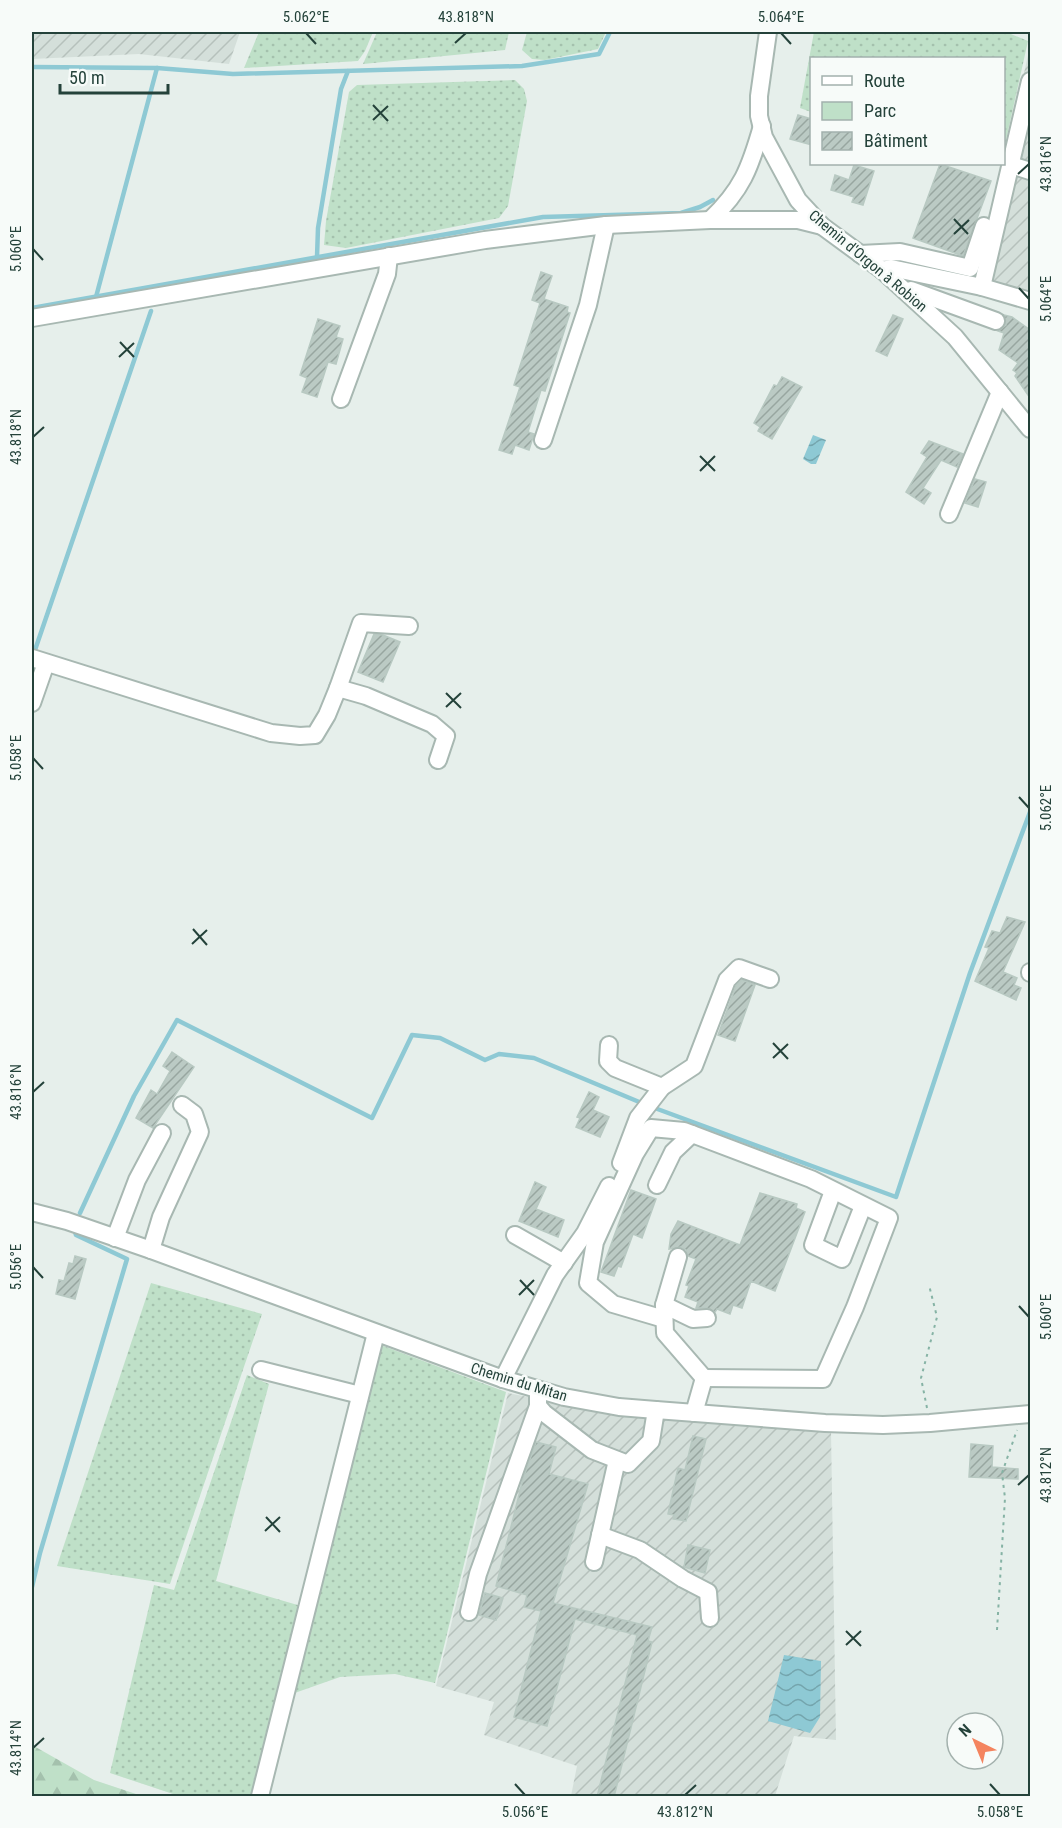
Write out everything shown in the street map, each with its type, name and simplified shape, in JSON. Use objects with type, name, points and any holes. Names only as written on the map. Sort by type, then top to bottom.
[{"type":"street","name":"Chemin d'Orgon à Robion","points":[[768,32],[759,96],[762,126],[764,136],[798,200],[822,226],[882,270],[955,337],[1030,429]]},
{"type":"street","points":[[982,287],[1030,81]]},
{"type":"street","points":[[710,220],[730,202],[743,179],[753,158],[762,126]]},
{"type":"street","points":[[1011,165],[1030,171]]},
{"type":"street","points":[[32,318],[485,240],[606,225],[710,220],[798,220],[822,226]]},
{"type":"street","points":[[543,440],[588,305],[606,225]]},
{"type":"street","points":[[860,254],[900,252],[970,268],[984,226]]},
{"type":"street","points":[[341,399],[387,274],[389,256]]},
{"type":"street","points":[[882,270],[891,268],[982,287],[1030,301]]},
{"type":"street","points":[[901,287],[996,321]]},
{"type":"street","points":[[949,514],[1000,392]]},
{"type":"street","points":[[32,703],[39,661],[271,733],[315,735],[327,715],[361,623],[409,626]]},
{"type":"street","points":[[338,688],[366,696],[432,724],[446,736],[438,760]]},
{"type":"street","points":[[503,1379],[555,1275],[585,1233],[620,1166],[623,1138],[662,1087],[694,1066],[726,980],[739,968],[770,980]]},
{"type":"street","points":[[609,1045],[608,1061],[615,1068],[662,1087]]},
{"type":"street","points":[[151,1250],[161,1217],[200,1132],[194,1114],[182,1105]]},
{"type":"street","points":[[678,1257],[664,1312],[665,1333],[704,1378],[823,1379],[855,1307],[889,1218],[811,1179],[684,1131],[651,1128],[635,1154],[596,1242],[588,1283],[613,1304],[664,1312],[693,1319],[707,1318]]},
{"type":"street","points":[[115,1238],[137,1180],[162,1133]]},
{"type":"street","points":[[657,1185],[672,1152],[692,1134]]},
{"type":"street","points":[[833,1191],[813,1245],[842,1259],[863,1206]]},
{"type":"street","name":"Chemin du Mitan","points":[[32,1212],[151,1250],[503,1379],[538,1398],[825,1423],[883,1425],[1024,1415]]},
{"type":"street","points":[[515,1235],[564,1263]]},
{"type":"street","points":[[260,1797],[376,1333]]},
{"type":"street","points":[[261,1370],[360,1395]]},
{"type":"street","points":[[694,1413],[704,1378]]},
{"type":"street","points":[[469,1612],[478,1574],[538,1398],[592,1450],[628,1464],[651,1441],[656,1410]]},
{"type":"street","points":[[594,1562],[617,1460]]},
{"type":"street","points":[[600,1535],[640,1551],[708,1592],[710,1618]]},
{"type":"path","points":[[928,1285],[937,1317],[921,1378],[930,1423]]},
{"type":"path","points":[[997,1630],[1005,1498],[1002,1473],[1024,1415]]},
{"type":"shaded area","points":[[32,32],[240,32],[229,64],[139,54],[32,59]]},
{"type":"shaded area","points":[[1030,46],[1030,294],[978,283]]},
{"type":"shaded area","points":[[508,1393],[558,1403],[831,1431],[836,1740],[794,1736],[775,1796],[571,1796],[577,1766],[484,1735],[494,1702],[436,1686]]},
{"type":"green space","points":[[259,32],[373,32],[358,61],[244,68]]},
{"type":"green space","points":[[377,32],[509,32],[505,50],[363,64]]},
{"type":"green space","points":[[527,32],[606,32],[598,49],[545,60],[532,59],[522,50]]},
{"type":"green space","points":[[814,32],[1006,32],[1028,41],[1005,144],[1005,57],[810,57],[810,112],[800,108]]},
{"type":"green space","points":[[515,80],[524,89],[527,101],[508,206],[499,218],[346,248],[324,245],[326,221],[349,92],[357,85]]},
{"type":"green space","points":[[151,1283],[262,1314],[170,1584],[57,1566]]},
{"type":"green space","points":[[378,1344],[506,1392],[435,1683],[395,1674],[340,1677],[289,1695]]},
{"type":"green space","points":[[247,1375],[269,1384],[216,1581],[301,1606],[254,1796],[179,1796],[110,1773],[154,1585],[174,1590]]},
{"type":"green space","points":[[32,1745],[94,1780],[142,1796],[32,1796]]},
{"type":"water","points":[[813,435],[826,440],[816,464],[803,459]]},
{"type":"water","points":[[784,1655],[821,1661],[820,1717],[810,1733],[768,1721]]},
{"type":"building","points":[[798,115],[810,118],[810,144],[790,139]]},
{"type":"building","points":[[854,165],[874,171],[863,205],[852,202],[854,197],[831,190],[835,175],[849,180]]},
{"type":"building","points":[[940,165],[991,181],[963,256],[913,238]]},
{"type":"building","points":[[541,272],[552,276],[544,299],[568,307],[567,312],[570,313],[545,391],[541,390],[528,432],[534,434],[529,450],[515,445],[512,454],[499,450],[520,387],[514,385],[540,303],[532,300]]},
{"type":"building","points":[[893,315],[903,319],[887,356],[876,351]]},
{"type":"building","points":[[1004,315],[1012,317],[1030,330],[1030,398],[1015,376],[1017,373],[1013,370],[1018,363],[999,350],[1004,333],[998,331],[1006,325]]},
{"type":"building","points":[[318,319],[340,326],[336,337],[343,339],[336,364],[328,362],[317,397],[302,392],[307,378],[300,375]]},
{"type":"building","points":[[782,377],[802,387],[772,439],[758,431],[760,427],[754,423],[774,385],[777,386]]},
{"type":"building","points":[[929,441],[963,454],[957,467],[941,460],[923,488],[931,493],[924,504],[906,492],[927,457],[921,453]]},
{"type":"building","points":[[975,479],[986,482],[978,507],[965,503]]},
{"type":"building","points":[[374,634],[400,642],[383,682],[358,672]]},
{"type":"building","points":[[1007,917],[1025,922],[1003,972],[1017,978],[1014,985],[1021,988],[1016,1000],[975,981],[989,948],[985,947],[992,931],[1000,933]]},
{"type":"building","points":[[742,980],[755,985],[735,1041],[718,1035],[736,986]]},
{"type":"building","points":[[172,1052],[194,1067],[153,1128],[136,1118],[151,1090],[157,1094],[170,1071],[163,1066]]},
{"type":"building","points":[[589,1092],[599,1097],[593,1110],[609,1117],[600,1137],[576,1127],[580,1118],[577,1117]]},
{"type":"building","points":[[535,1182],[546,1187],[536,1209],[564,1220],[558,1237],[519,1221]]},
{"type":"building","points":[[631,1190],[656,1199],[642,1238],[633,1234],[621,1267],[618,1266],[614,1276],[601,1272]]},
{"type":"building","points":[[760,1193],[797,1204],[796,1208],[805,1212],[775,1291],[751,1281],[742,1308],[733,1305],[730,1314],[717,1309],[715,1312],[707,1308],[696,1308],[698,1302],[685,1297],[689,1286],[686,1285],[696,1259],[688,1256],[686,1250],[681,1247],[669,1249],[671,1234],[678,1221],[740,1245]]},
{"type":"building","points":[[75,1256],[86,1259],[75,1299],[56,1294],[59,1280],[64,1281],[69,1263],[73,1264]]},
{"type":"building","points":[[693,1436],[706,1439],[686,1521],[673,1519],[674,1515],[668,1514],[678,1468],[685,1470]]},
{"type":"building","points":[[536,1442],[556,1447],[549,1474],[588,1484],[553,1603],[652,1627],[648,1641],[652,1642],[614,1797],[597,1797],[637,1635],[575,1619],[547,1726],[514,1717],[541,1611],[524,1607],[527,1595],[496,1586],[523,1479]]},
{"type":"building","points":[[971,1444],[993,1446],[992,1467],[1018,1469],[1018,1479],[969,1477]]},
{"type":"building","points":[[688,1545],[710,1550],[705,1573],[684,1567]]},
{"type":"building","points":[[485,1593],[503,1598],[496,1620],[479,1615]]},
{"type":"waterway","points":[[32,67],[157,68],[233,74],[522,66],[599,54],[610,32]]},
{"type":"waterway","points":[[96,297],[157,68]]},
{"type":"waterway","points":[[317,257],[318,228],[341,89],[348,71]]},
{"type":"waterway","points":[[32,308],[543,217],[681,213],[713,200]]},
{"type":"waterway","points":[[32,648],[35,650],[151,311]]},
{"type":"waterway","points":[[652,1107],[896,1197],[970,973],[1030,812]]},
{"type":"waterway","points":[[80,1213],[134,1096],[177,1020],[372,1118],[412,1035],[440,1038],[485,1060],[499,1054],[534,1058],[644,1104]]},
{"type":"waterway","points":[[32,1587],[127,1259],[76,1235],[75,1232]]}]
